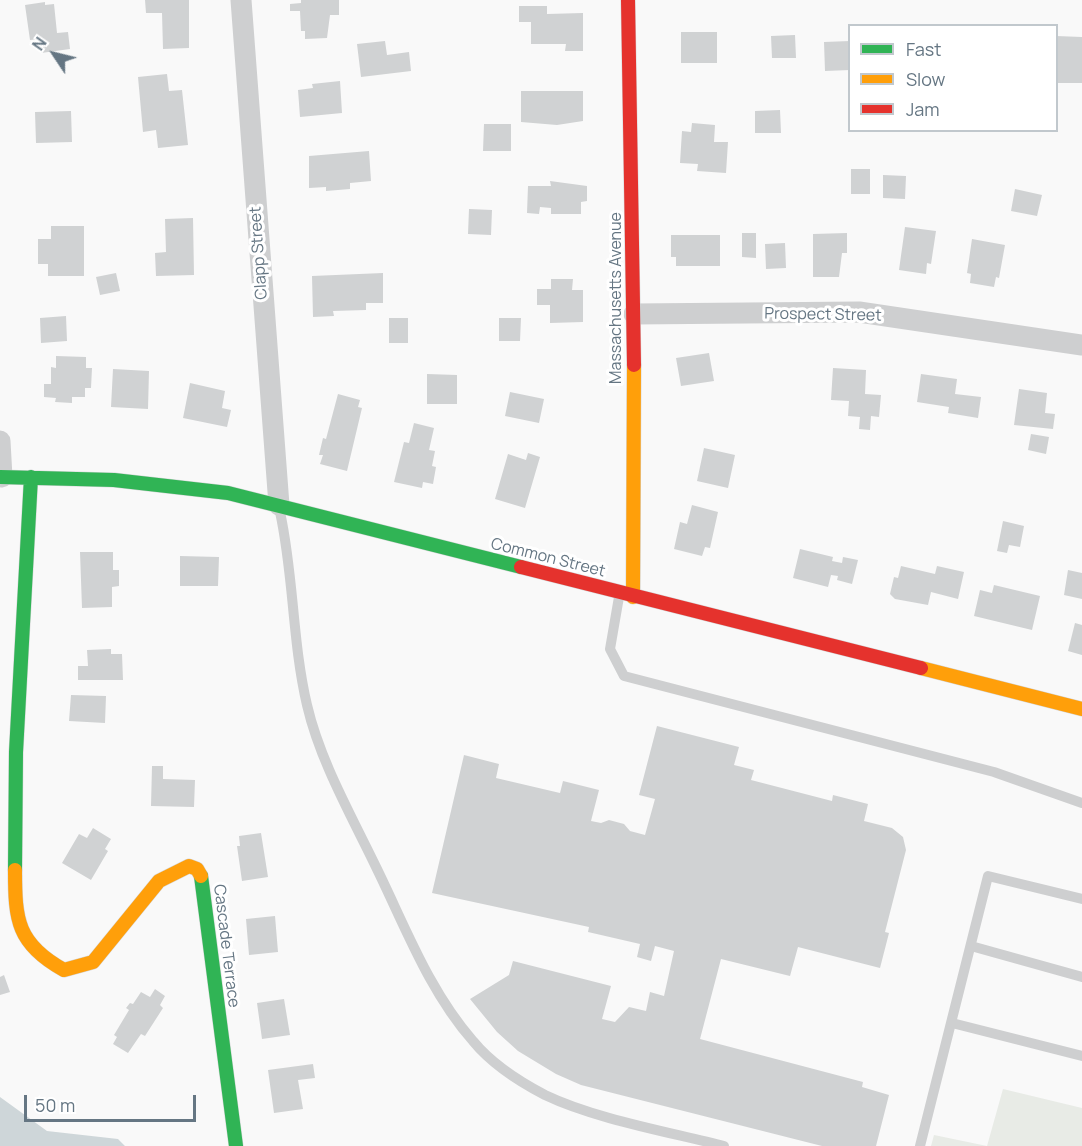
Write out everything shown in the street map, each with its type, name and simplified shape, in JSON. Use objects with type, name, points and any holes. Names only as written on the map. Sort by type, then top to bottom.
[{"type":"street","name":"Clapp Street","points":[[240,0],[279,505]]},
{"type":"street","name":"Massachusetts Avenue","points":[[626,595],[634,314],[628,0]]},
{"type":"street","name":"Prospect Street","points":[[634,314],[859,312],[1082,345]]},
{"type":"street","points":[[0,441],[1,477]]},
{"type":"street","name":"Common Street","points":[[1,477],[115,478],[175,484],[279,505],[1082,709]]},
{"type":"street","name":"Cascade Terrace","points":[[31,477],[16,752],[15,905],[18,921],[26,944],[42,959],[64,970],[93,962],[159,880],[189,866],[197,869],[201,875],[236,1146]]},
{"type":"lane","points":[[279,505],[290,558],[296,636],[307,706],[335,782],[433,985],[454,1016],[474,1042],[493,1059],[544,1094],[572,1106],[724,1146]]},
{"type":"lane","points":[[626,595],[610,649],[624,676],[994,772],[1082,803]]},
{"type":"lane","points":[[920,1146],[988,876],[1082,899]]},
{"type":"lane","points":[[971,946],[1082,977]]},
{"type":"lane","points":[[952,1023],[1082,1056]]},
{"type":"shaded area","points":[[1003,1089],[1082,1108],[1082,1146],[987,1146]]},
{"type":"shaded area","points":[[0,1097],[47,1131],[118,1139],[125,1146],[0,1146]]},
{"type":"shaded area","points":[[934,1135],[987,1146],[931,1146]]},
{"type":"building","points":[[145,0],[189,0],[189,48],[163,49],[162,13],[146,13]]},
{"type":"building","points":[[301,0],[339,0],[339,15],[330,15],[327,38],[305,39],[305,31],[301,31],[300,11],[290,11],[290,4],[301,3]]},
{"type":"building","points":[[45,2],[45,5],[54,4],[57,33],[68,32],[70,49],[41,53],[40,39],[30,40],[25,5]]},
{"type":"building","points":[[519,6],[547,6],[547,14],[583,13],[583,51],[565,51],[566,44],[531,44],[531,22],[519,22]]},
{"type":"building","points":[[681,32],[717,32],[717,63],[681,63]]},
{"type":"building","points":[[795,35],[796,58],[772,58],[771,36]]},
{"type":"building","points":[[1058,36],[1082,37],[1082,83],[1058,83]]},
{"type":"building","points":[[385,41],[387,55],[409,52],[411,71],[361,77],[357,44]]},
{"type":"building","points":[[848,41],[848,70],[825,71],[824,42]]},
{"type":"building","points":[[167,74],[169,91],[182,90],[188,145],[158,148],[156,130],[143,132],[138,77]]},
{"type":"building","points":[[340,81],[342,113],[300,117],[298,90],[313,88],[312,84]]},
{"type":"building","points":[[521,91],[583,91],[583,121],[557,125],[521,122]]},
{"type":"building","points":[[780,110],[781,133],[755,133],[755,111]]},
{"type":"building","points":[[71,111],[72,142],[36,143],[35,112]]},
{"type":"building","points":[[692,123],[715,125],[714,142],[728,142],[726,173],[697,171],[698,164],[680,163],[682,131],[691,132]]},
{"type":"building","points":[[484,124],[511,124],[511,151],[483,151]]},
{"type":"building","points":[[369,151],[371,181],[350,183],[350,189],[326,191],[326,187],[309,188],[309,156]]},
{"type":"building","points":[[851,169],[870,169],[870,194],[851,194]]},
{"type":"building","points":[[883,175],[906,176],[905,199],[883,198]]},
{"type":"building","points":[[550,181],[587,186],[587,201],[581,202],[581,214],[551,214],[551,208],[540,207],[539,214],[527,213],[528,186],[551,186]]},
{"type":"building","points":[[1015,189],[1042,195],[1037,216],[1011,211]]},
{"type":"building","points":[[469,209],[492,210],[491,235],[468,234]]},
{"type":"building","points":[[193,218],[194,275],[156,276],[155,253],[166,252],[165,219]]},
{"type":"building","points":[[51,226],[84,226],[84,276],[48,276],[48,264],[38,264],[38,239],[51,239]]},
{"type":"building","points":[[905,227],[936,231],[931,264],[927,263],[926,274],[899,270]]},
{"type":"building","points":[[742,233],[756,233],[756,258],[742,257]]},
{"type":"building","points":[[847,233],[847,253],[842,253],[839,277],[813,277],[813,234]]},
{"type":"building","points":[[671,235],[720,235],[720,266],[676,266],[676,257],[671,257]]},
{"type":"building","points":[[972,239],[1005,245],[999,278],[996,277],[994,287],[970,283],[971,274],[967,273]]},
{"type":"building","points":[[785,243],[786,268],[766,269],[765,244]]},
{"type":"building","points":[[116,273],[120,291],[100,295],[96,277]]},
{"type":"building","points":[[383,273],[383,303],[366,303],[366,310],[333,311],[334,316],[313,317],[312,276]]},
{"type":"building","points":[[551,279],[573,279],[572,290],[583,290],[583,322],[550,323],[550,305],[537,305],[537,289],[551,289]]},
{"type":"building","points":[[66,316],[67,341],[41,343],[40,318]]},
{"type":"building","points":[[389,318],[408,318],[408,343],[389,343]]},
{"type":"building","points":[[499,318],[521,318],[520,341],[499,341]]},
{"type":"building","points":[[709,353],[714,381],[681,386],[676,358]]},
{"type":"building","points":[[56,356],[86,357],[86,368],[92,368],[91,388],[85,388],[85,397],[72,397],[72,403],[55,402],[56,398],[44,397],[44,384],[51,384],[51,367],[56,368]]},
{"type":"building","points":[[833,368],[866,370],[865,394],[881,395],[879,417],[871,416],[870,430],[859,429],[860,417],[848,416],[849,401],[831,400]]},
{"type":"building","points":[[113,369],[149,371],[148,409],[111,407]]},
{"type":"building","points":[[427,374],[457,375],[457,404],[427,404]]},
{"type":"building","points":[[921,374],[957,379],[955,394],[981,397],[978,418],[948,413],[949,407],[917,402]]},
{"type":"building","points":[[190,383],[225,391],[222,408],[231,410],[227,427],[183,418]]},
{"type":"building","points":[[1019,389],[1047,393],[1045,413],[1055,414],[1053,429],[1014,425]]},
{"type":"building","points":[[510,392],[544,399],[539,423],[505,416]]},
{"type":"building","points":[[338,394],[360,400],[358,407],[362,408],[347,471],[320,464],[323,455],[319,455],[323,438],[326,439]]},
{"type":"building","points":[[414,423],[434,428],[429,450],[435,451],[432,466],[436,467],[433,484],[423,482],[422,488],[394,482],[404,442],[409,443]]},
{"type":"building","points":[[1031,434],[1049,437],[1046,454],[1028,450]]},
{"type":"building","points":[[704,448],[735,455],[728,488],[697,481]]},
{"type":"building","points":[[528,453],[540,457],[525,508],[495,499],[508,454],[526,460]]},
{"type":"building","points":[[692,505],[718,512],[710,548],[705,547],[702,556],[674,549],[680,522],[687,524]]},
{"type":"building","points":[[1003,521],[1024,526],[1020,547],[1009,545],[1007,553],[997,551]]},
{"type":"building","points":[[800,549],[833,557],[832,561],[842,563],[843,557],[858,560],[852,584],[837,580],[838,576],[831,575],[828,587],[793,578]]},
{"type":"building","points":[[80,552],[113,552],[113,570],[119,570],[119,586],[112,587],[112,607],[82,608]]},
{"type":"building","points":[[180,556],[219,557],[218,586],[180,586]]},
{"type":"building","points":[[901,566],[935,574],[937,566],[964,572],[958,599],[931,592],[928,605],[895,599],[890,594],[894,577],[898,578]]},
{"type":"building","points":[[1068,570],[1082,573],[1082,599],[1064,595]]},
{"type":"building","points":[[994,585],[1040,596],[1032,630],[974,616],[980,590],[992,593]]},
{"type":"building","points":[[1075,623],[1082,625],[1082,655],[1068,651]]},
{"type":"building","points":[[111,649],[111,654],[122,654],[123,680],[78,680],[78,666],[88,666],[87,650]]},
{"type":"building","points":[[71,695],[106,696],[105,723],[69,721]]},
{"type":"building","points":[[657,726],[739,747],[734,765],[754,770],[751,780],[832,801],[833,795],[868,804],[864,821],[892,828],[903,837],[906,850],[885,932],[889,933],[880,968],[798,947],[790,976],[721,959],[700,1039],[863,1082],[862,1087],[889,1095],[876,1146],[822,1146],[581,1085],[556,1074],[518,1051],[497,1032],[470,999],[509,975],[513,961],[611,986],[602,1019],[615,1022],[629,1007],[646,1011],[650,992],[664,996],[674,951],[655,946],[651,961],[637,957],[640,944],[588,932],[589,927],[432,893],[464,755],[499,764],[496,778],[560,793],[563,781],[599,790],[591,821],[601,823],[609,820],[624,824],[630,831],[645,835],[655,799],[639,795]]},
{"type":"building","points":[[152,766],[163,766],[163,779],[195,780],[194,807],[151,806]]},
{"type":"building","points":[[93,828],[111,839],[105,849],[108,851],[91,880],[62,863],[79,834],[87,838]]},
{"type":"building","points":[[261,833],[268,877],[242,881],[237,846],[240,846],[239,836]]},
{"type":"building","points":[[275,916],[278,952],[249,955],[246,919]]},
{"type":"building","points":[[4,975],[10,992],[0,995],[0,977]]},
{"type":"building","points":[[155,989],[165,996],[160,1005],[163,1008],[145,1036],[141,1034],[128,1053],[113,1044],[117,1037],[114,1035],[129,1010],[126,1008],[130,1003],[133,1004],[141,992],[150,997]]},
{"type":"building","points":[[284,999],[290,1035],[262,1039],[257,1003]]},
{"type":"building","points":[[313,1064],[315,1078],[298,1080],[303,1109],[274,1113],[268,1070]]},
{"type":"traffic: fast","points":[[0,477],[114,480],[228,493],[521,567]]},
{"type":"traffic: fast","points":[[15,870],[16,752],[31,477]]},
{"type":"traffic: fast","points":[[201,876],[236,1146]]},
{"type":"traffic: slow","points":[[633,597],[634,365]]},
{"type":"traffic: slow","points":[[921,668],[1082,709]]},
{"type":"traffic: slow","points":[[15,870],[16,903],[22,929],[37,950],[64,970],[93,962],[159,881],[189,866],[197,869],[201,876]]},
{"type":"traffic: jam","points":[[628,0],[634,365]]},
{"type":"traffic: jam","points":[[521,567],[921,668]]}]
